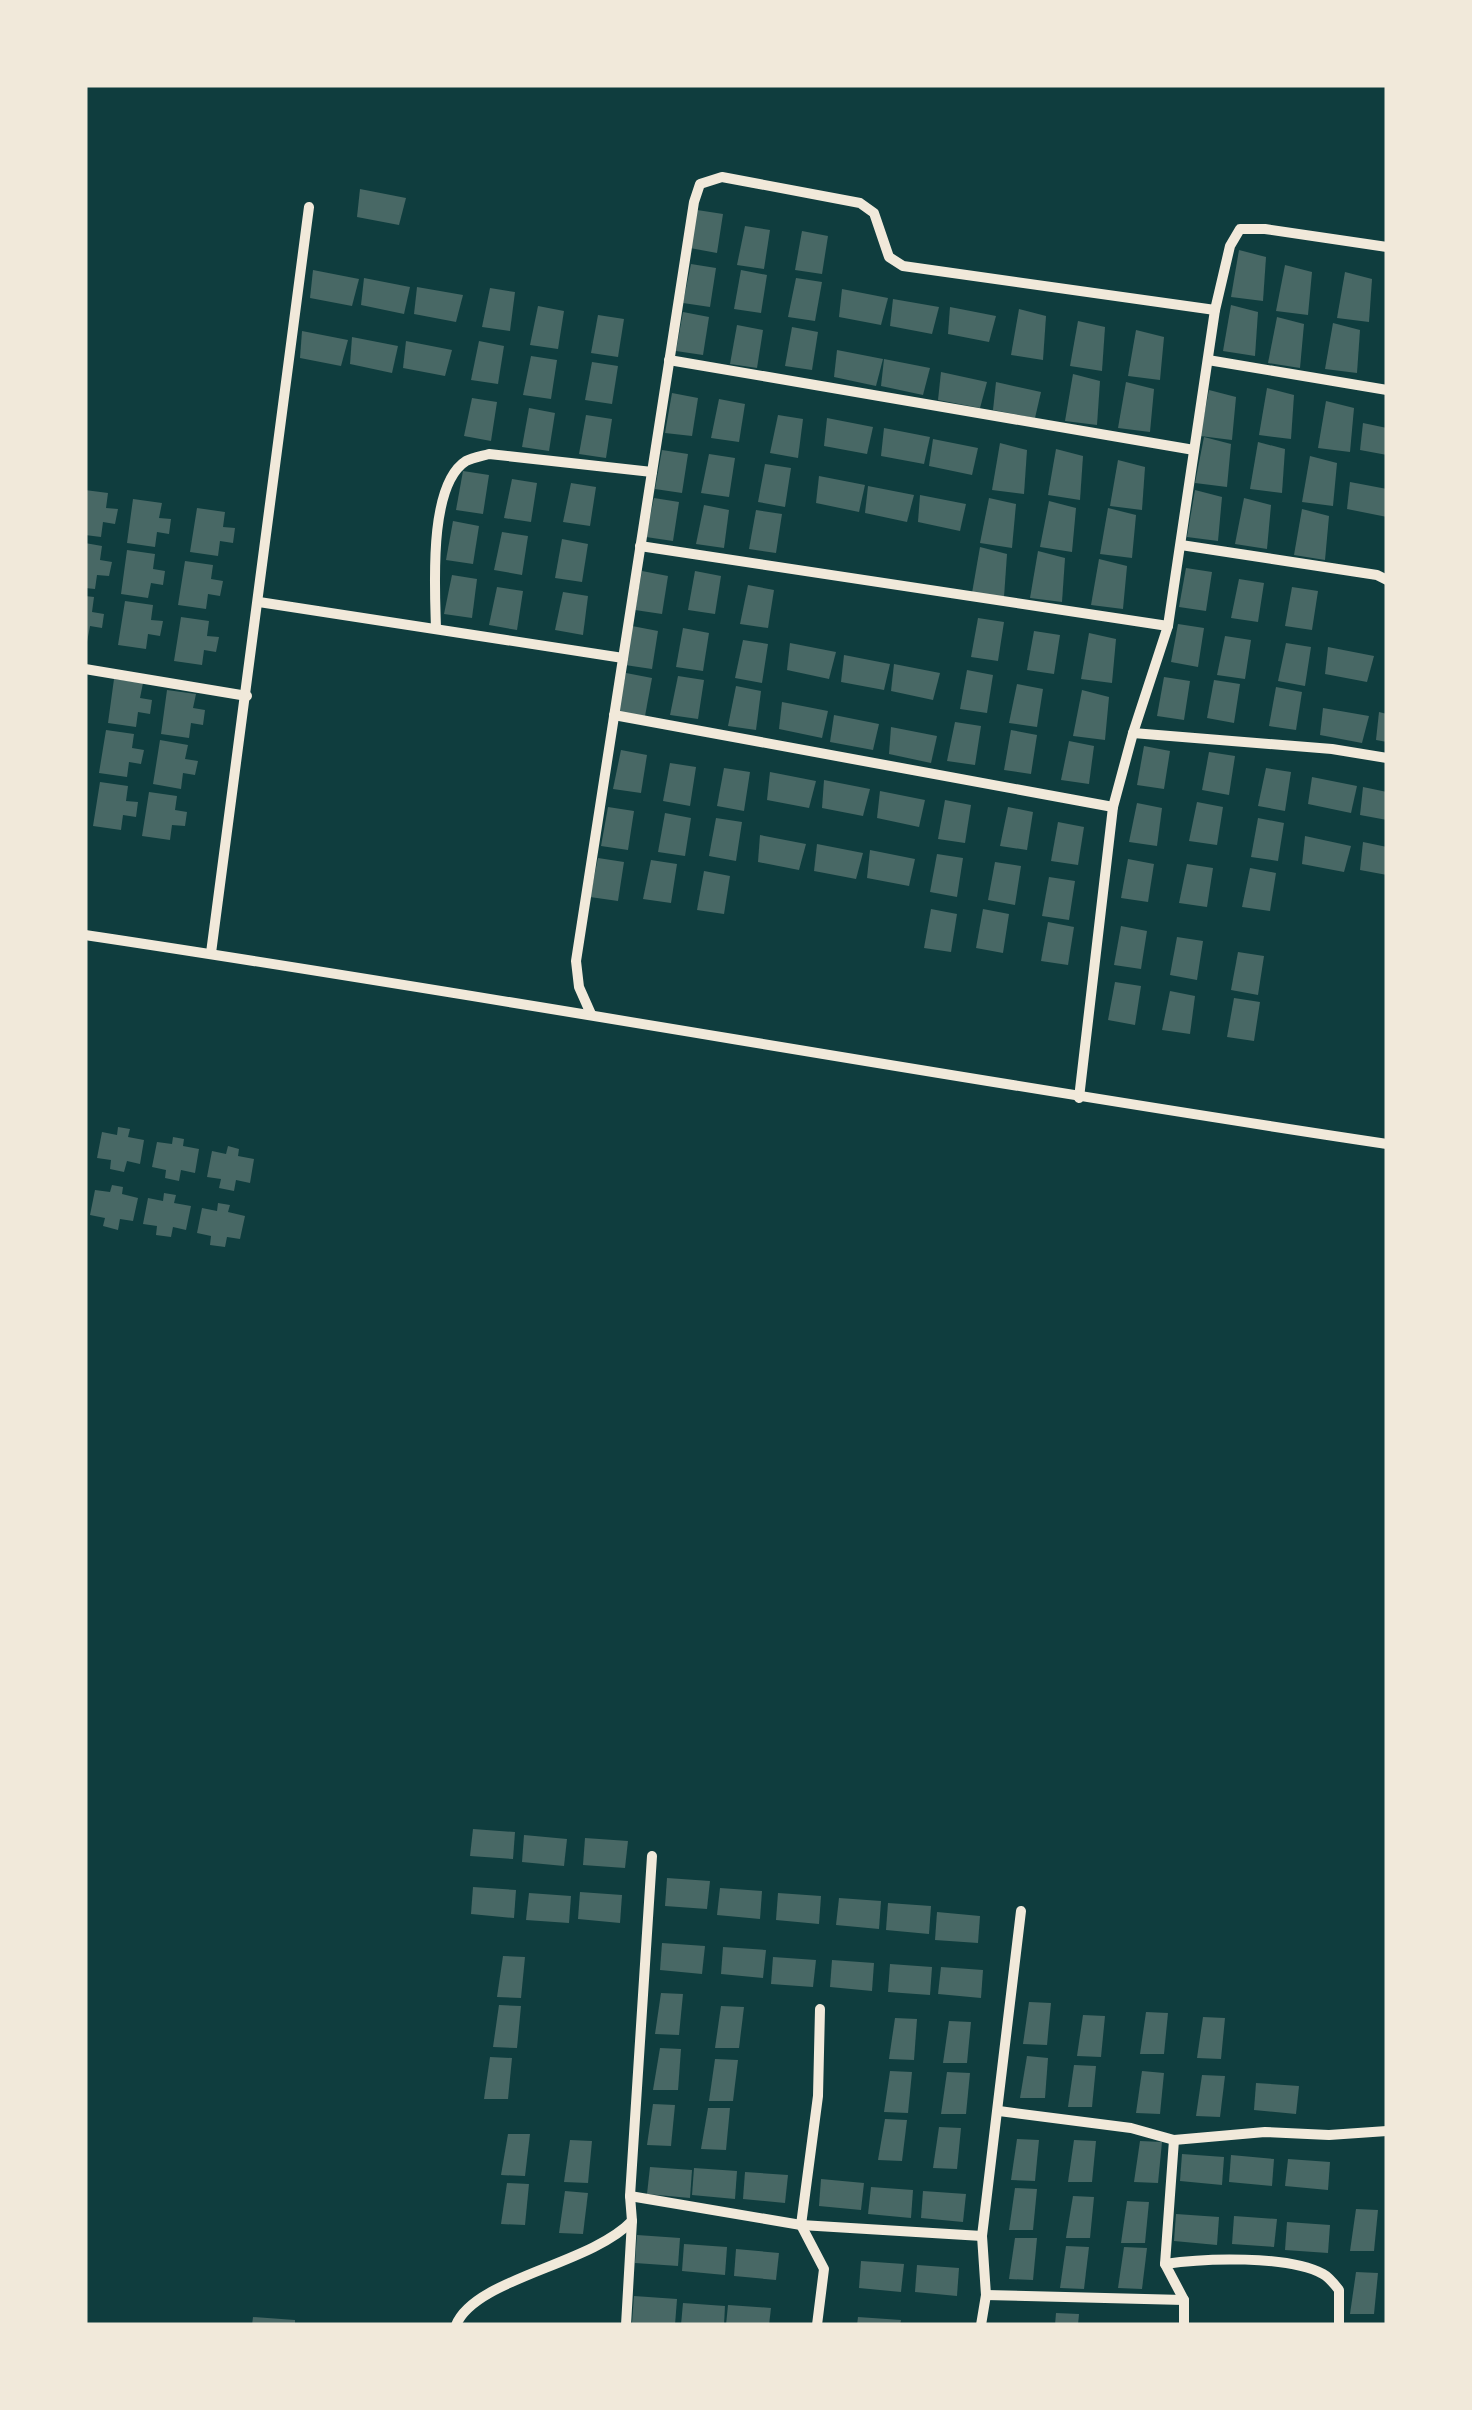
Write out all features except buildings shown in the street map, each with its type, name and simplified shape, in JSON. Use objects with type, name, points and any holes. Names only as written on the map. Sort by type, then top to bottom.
[{"type":"street","points":[[591,1014],[579,987],[576,961],[694,202],[700,184],[722,177],[860,203],[874,212],[889,257],[903,266],[1215,310]]},
{"type":"street","points":[[212,954],[309,207]]},
{"type":"street","points":[[1079,1098],[1114,807],[1168,626],[1215,310],[1230,246],[1240,229],[1264,229],[1387,247]]},
{"type":"street","points":[[669,360],[1194,450]]},
{"type":"street","points":[[1208,360],[1387,390]]},
{"type":"street","points":[[436,629],[435,556],[447,485],[465,462],[489,454],[652,472]]},
{"type":"street","points":[[1181,545],[1377,575],[1387,580]]},
{"type":"street","points":[[640,546],[1168,626]]},
{"type":"street","points":[[260,602],[623,658]]},
{"type":"street","points":[[85,669],[246,696]]},
{"type":"street","points":[[614,715],[1114,807]]},
{"type":"street","points":[[1133,733],[1332,749],[1387,758]]},
{"type":"street","points":[[85,934],[591,1014],[1079,1098],[1387,1144]]},
{"type":"street","points":[[626,2325],[630,2196],[652,1856]]},
{"type":"street","points":[[981,2325],[986,2295],[982,2236],[1021,1912]]},
{"type":"street","points":[[817,2325],[824,2268],[801,2224],[818,2096],[820,2009]]},
{"type":"street","points":[[999,2111],[1131,2128],[1174,2140],[1266,2132],[1328,2135],[1387,2131]]},
{"type":"street","points":[[1174,2140],[1166,2264],[1184,2300],[1184,2325]]},
{"type":"street","points":[[630,2196],[801,2224],[982,2236]]},
{"type":"street","points":[[456,2325],[480,2298],[585,2254],[622,2232],[632,2221]]},
{"type":"street","points":[[1166,2264],[1210,2258],[1286,2264],[1324,2274],[1340,2290],[1338,2325]]},
{"type":"street","points":[[986,2295],[1184,2300]]}]
